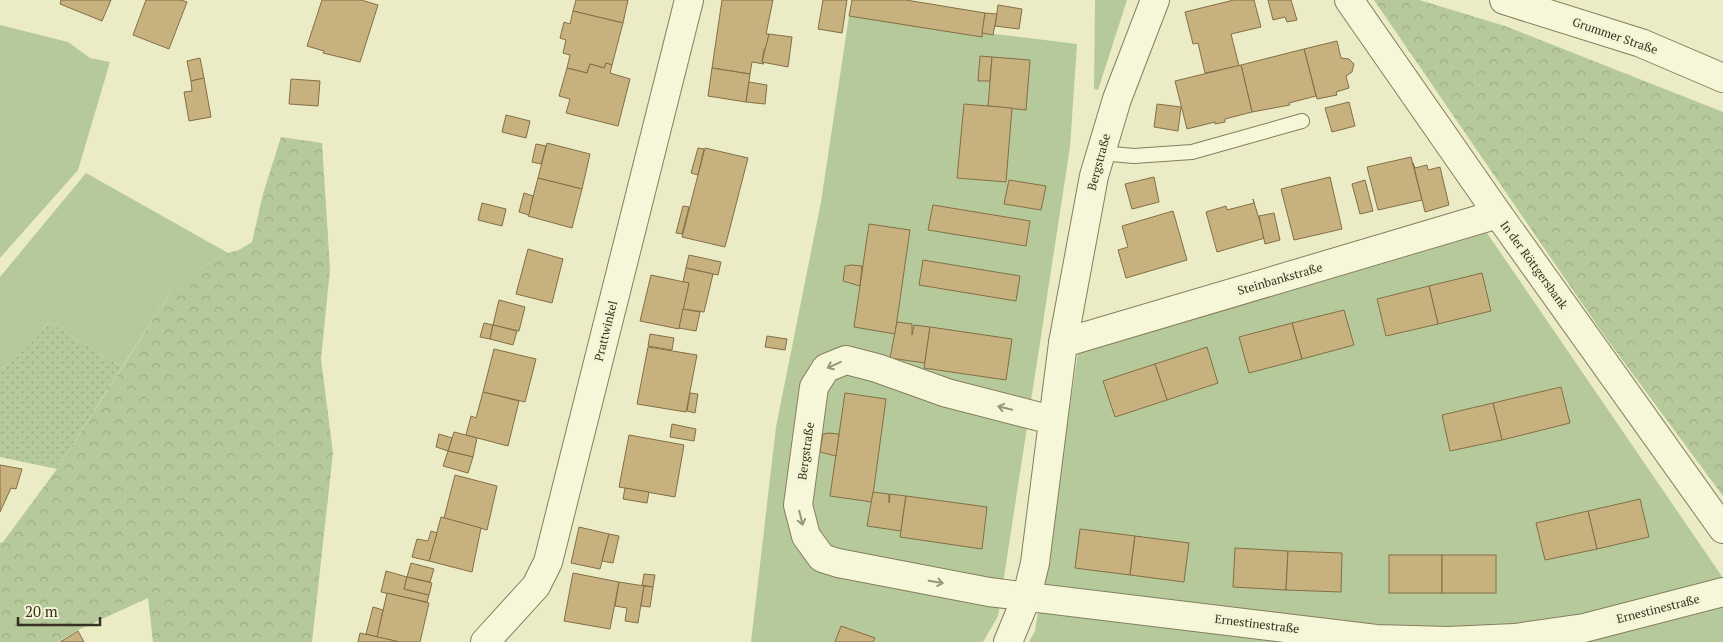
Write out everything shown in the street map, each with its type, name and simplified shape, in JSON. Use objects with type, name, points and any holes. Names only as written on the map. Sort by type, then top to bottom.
[{"type":"street","name":"Prattwinkel","points":[[485,642],[536,586],[548,562],[689,0]]},
{"type":"street","name":"Bergstraße","points":[[1008,642],[1027,596],[1035,563],[1063,343],[1075,269],[1100,152],[1117,99],[1155,0]]},
{"type":"street","name":"In der Röttgersbank","points":[[1349,0],[1498,214],[1723,529]]},
{"type":"street","name":"Grummer Straße","points":[[1504,0],[1641,43],[1723,78]]},
{"type":"street","name":"Steinbankstraße","points":[[1063,343],[1498,214]]},
{"type":"street","name":"Bergstraße","points":[[1027,596],[989,592],[908,577],[822,558],[806,536],[798,505],[814,387],[826,368],[846,360],[877,368],[947,393],[1052,420]]},
{"type":"street","name":"Ernestinestraße","points":[[1027,596],[1376,639],[1448,641],[1515,638],[1584,628],[1723,592]]},
{"type":"lane","points":[[1100,152],[1134,156],[1192,152],[1302,121]]},
{"type":"green space","points":[[1095,0],[1127,0],[1098,90],[1094,89]]},
{"type":"green space","points":[[1374,0],[1419,0],[1505,26],[1723,112],[1723,496],[1601,331]]},
{"type":"green space","points":[[849,16],[1077,44],[1070,147],[998,616],[983,642],[751,642],[776,427],[821,202]]},
{"type":"green space","points":[[0,25],[68,42],[90,58],[110,62],[78,170],[0,258]]},
{"type":"green space","points":[[281,137],[322,143],[330,269],[321,359],[333,453],[312,642],[153,642],[148,598],[78,630],[58,642],[0,642],[0,543],[3,542],[57,469],[177,282],[228,253],[239,250],[252,242],[263,194]]},
{"type":"green space","points":[[86,173],[228,253],[177,282],[122,367],[50,322],[0,373],[0,277]]},
{"type":"green space","points":[[1487,233],[1723,578],[1723,642],[1029,642],[1035,631],[1078,353]]},
{"type":"green space","points":[[50,322],[122,367],[57,469],[0,457],[0,373]]},
{"type":"building","points":[[61,0],[111,0],[102,21],[60,4]]},
{"type":"building","points":[[146,0],[181,0],[187,2],[169,49],[133,35]]},
{"type":"building","points":[[322,0],[361,0],[378,5],[360,62],[323,53],[324,51],[307,46]]},
{"type":"building","points":[[576,0],[628,0],[623,23],[573,11]]},
{"type":"building","points":[[722,0],[773,0],[766,34],[769,34],[762,62],[764,64],[752,62],[750,74],[712,68]]},
{"type":"building","points":[[823,0],[847,0],[842,33],[818,29]]},
{"type":"building","points":[[852,0],[906,0],[985,13],[982,37],[849,16]]},
{"type":"building","points":[[1234,0],[1254,0],[1261,27],[1231,34],[1239,66],[1205,73],[1198,43],[1193,44],[1185,12]]},
{"type":"building","points":[[1268,0],[1291,0],[1297,20],[1287,22],[1285,17],[1273,20]]},
{"type":"building","points":[[998,5],[1022,9],[1019,29],[995,26]]},
{"type":"building","points":[[573,11],[623,23],[612,65],[606,63],[604,68],[590,64],[587,73],[567,68],[570,55],[563,53],[566,40],[560,38],[564,22],[570,24]]},
{"type":"building","points":[[985,13],[997,14],[993,35],[982,33]]},
{"type":"building","points":[[769,34],[792,37],[788,67],[762,62]]},
{"type":"building","points":[[1337,41],[1341,58],[1349,59],[1354,64],[1352,72],[1346,76],[1349,88],[1336,92],[1337,95],[1317,99],[1304,49]]},
{"type":"building","points":[[1304,49],[1316,96],[1289,103],[1290,105],[1252,112],[1241,65]]},
{"type":"building","points":[[980,56],[992,57],[990,81],[978,81]]},
{"type":"building","points":[[992,57],[1030,60],[1026,110],[988,106]]},
{"type":"building","points":[[200,58],[204,78],[191,81],[187,61]]},
{"type":"building","points":[[606,63],[612,65],[610,73],[630,79],[618,126],[566,113],[570,99],[559,96],[567,68],[587,73],[590,64],[604,68]]},
{"type":"building","points":[[1241,65],[1252,112],[1225,119],[1225,122],[1215,124],[1215,122],[1187,129],[1175,81]]},
{"type":"building","points":[[712,68],[750,74],[746,102],[708,96]]},
{"type":"building","points":[[204,78],[211,117],[189,121],[184,92],[192,91],[191,81]]},
{"type":"building","points":[[291,79],[320,81],[318,106],[289,104]]},
{"type":"building","points":[[749,82],[767,85],[765,104],[746,102]]},
{"type":"building","points":[[1349,102],[1355,126],[1332,132],[1325,108]]},
{"type":"building","points":[[964,104],[1012,108],[1006,182],[957,178]]},
{"type":"building","points":[[1157,104],[1181,107],[1178,131],[1154,127]]},
{"type":"building","points":[[506,115],[530,121],[526,138],[502,132]]},
{"type":"building","points":[[547,143],[590,154],[582,189],[538,178]]},
{"type":"building","points":[[536,144],[546,146],[541,164],[532,162]]},
{"type":"building","points":[[698,148],[704,149],[698,175],[691,173]]},
{"type":"building","points":[[705,148],[748,158],[725,247],[682,237]]},
{"type":"building","points":[[1411,157],[1422,200],[1378,210],[1367,167]]},
{"type":"building","points":[[1413,163],[1415,168],[1427,165],[1428,170],[1440,167],[1449,205],[1425,212]]},
{"type":"building","points":[[1154,177],[1159,202],[1132,209],[1125,184]]},
{"type":"building","points":[[1330,177],[1342,229],[1294,240],[1281,189]]},
{"type":"building","points":[[538,178],[582,189],[572,228],[528,216]]},
{"type":"building","points":[[1009,180],[1046,186],[1041,210],[1004,204]]},
{"type":"building","points":[[1365,180],[1373,211],[1360,214],[1352,184]]},
{"type":"building","points":[[524,193],[533,196],[529,215],[519,212]]},
{"type":"building","points":[[1253,199],[1265,238],[1217,252],[1206,212],[1226,206],[1227,210],[1254,203]]},
{"type":"building","points":[[482,203],[506,209],[502,226],[478,220]]},
{"type":"building","points":[[933,205],[1030,221],[1026,246],[928,230]]},
{"type":"building","points":[[683,206],[689,207],[682,234],[676,233]]},
{"type":"building","points":[[1173,211],[1187,260],[1126,278],[1118,250],[1128,247],[1122,226]]},
{"type":"building","points":[[1274,213],[1280,240],[1265,244],[1259,216]]},
{"type":"building","points":[[869,224],[910,230],[895,334],[854,327]]},
{"type":"building","points":[[528,249],[563,259],[552,303],[516,294]]},
{"type":"building","points":[[689,255],[721,262],[718,275],[686,268]]},
{"type":"building","points":[[923,260],[1020,276],[1016,301],[919,285]]},
{"type":"building","points":[[845,266],[862,266],[860,286],[843,281]]},
{"type":"building","points":[[686,268],[713,274],[704,312],[683,309],[689,283],[683,282]]},
{"type":"building","points":[[1482,273],[1491,311],[1438,324],[1429,286]]},
{"type":"building","points":[[651,275],[689,283],[679,329],[640,321]]},
{"type":"building","points":[[1429,286],[1438,324],[1386,336],[1377,299]]},
{"type":"building","points":[[499,300],[525,307],[519,331],[493,325]]},
{"type":"building","points":[[683,309],[700,312],[696,331],[679,328]]},
{"type":"building","points":[[1344,310],[1354,345],[1302,359],[1292,323]]},
{"type":"building","points":[[897,322],[912,324],[912,335],[914,325],[930,327],[925,363],[890,358]]},
{"type":"building","points":[[484,323],[493,325],[490,339],[480,337]]},
{"type":"building","points":[[1292,323],[1302,359],[1249,373],[1239,337]]},
{"type":"building","points":[[493,325],[517,331],[513,345],[490,339]]},
{"type":"building","points":[[930,327],[1012,339],[1006,380],[924,368]]},
{"type":"building","points":[[650,334],[674,338],[672,350],[648,346]]},
{"type":"building","points":[[767,336],[787,339],[785,350],[765,347]]},
{"type":"building","points":[[648,347],[697,355],[686,412],[637,404]]},
{"type":"building","points":[[1207,347],[1218,383],[1167,400],[1155,364]]},
{"type":"building","points":[[494,349],[536,359],[525,402],[483,392]]},
{"type":"building","points":[[1155,364],[1167,400],[1115,417],[1103,381]]},
{"type":"building","points":[[1561,387],[1570,423],[1502,440],[1493,403]]},
{"type":"building","points":[[483,392],[519,401],[508,446],[466,435],[471,416],[476,418]]},
{"type":"building","points":[[690,393],[698,394],[695,413],[687,411]]},
{"type":"building","points":[[845,393],[886,399],[872,502],[830,496]]},
{"type":"building","points":[[1493,403],[1502,440],[1450,451],[1442,415]]},
{"type":"building","points":[[672,424],[696,429],[694,441],[670,437]]},
{"type":"building","points":[[454,432],[477,438],[473,457],[448,451]]},
{"type":"building","points":[[439,434],[452,438],[448,451],[436,447]]},
{"type":"building","points":[[823,434],[839,434],[836,456],[820,452]]},
{"type":"building","points":[[629,435],[684,445],[675,497],[619,487]]},
{"type":"building","points":[[448,451],[473,457],[468,473],[443,466]]},
{"type":"building","points":[[0,465],[22,469],[16,489],[11,488],[0,512]]},
{"type":"building","points":[[455,475],[497,486],[487,530],[444,518]]},
{"type":"building","points":[[625,488],[649,492],[647,503],[623,499]]},
{"type":"building","points":[[873,492],[889,494],[889,503],[890,494],[906,496],[901,531],[867,526]]},
{"type":"building","points":[[906,496],[987,507],[982,549],[900,537]]},
{"type":"building","points":[[1640,499],[1649,537],[1597,549],[1588,511]]},
{"type":"building","points":[[1588,511],[1597,549],[1545,560],[1536,523]]},
{"type":"building","points":[[441,517],[481,528],[472,572],[429,561]]},
{"type":"building","points":[[579,527],[609,534],[600,569],[571,563]]},
{"type":"building","points":[[1080,529],[1135,536],[1130,575],[1075,568]]},
{"type":"building","points":[[431,531],[437,533],[429,561],[412,557],[417,539],[428,541]]},
{"type":"building","points":[[609,534],[619,536],[613,563],[602,561]]},
{"type":"building","points":[[1135,536],[1189,543],[1184,582],[1130,575]]},
{"type":"building","points":[[1235,548],[1288,551],[1286,590],[1233,587]]},
{"type":"building","points":[[1288,551],[1342,553],[1341,592],[1286,590]]},
{"type":"building","points":[[1389,555],[1442,555],[1442,593],[1389,593]]},
{"type":"building","points":[[1442,555],[1496,555],[1496,593],[1442,593]]},
{"type":"building","points":[[411,563],[434,569],[430,582],[407,577]]},
{"type":"building","points":[[386,571],[407,577],[404,589],[429,595],[427,602],[381,592]]},
{"type":"building","points":[[573,573],[619,582],[610,629],[564,621]]},
{"type":"building","points":[[644,574],[655,575],[653,587],[642,585]]},
{"type":"building","points":[[407,577],[432,583],[429,595],[404,589]]},
{"type":"building","points":[[619,582],[644,586],[638,623],[625,621],[627,608],[615,606]]},
{"type":"building","points":[[644,586],[653,587],[650,607],[641,606]]},
{"type":"building","points":[[387,593],[429,603],[420,642],[399,642],[377,637]]},
{"type":"building","points":[[373,607],[383,610],[377,637],[366,634]]},
{"type":"building","points":[[841,626],[875,638],[873,642],[835,642]]},
{"type":"building","points":[[78,631],[84,642],[60,642]]},
{"type":"building","points":[[360,633],[396,641],[396,642],[358,642]]}]
